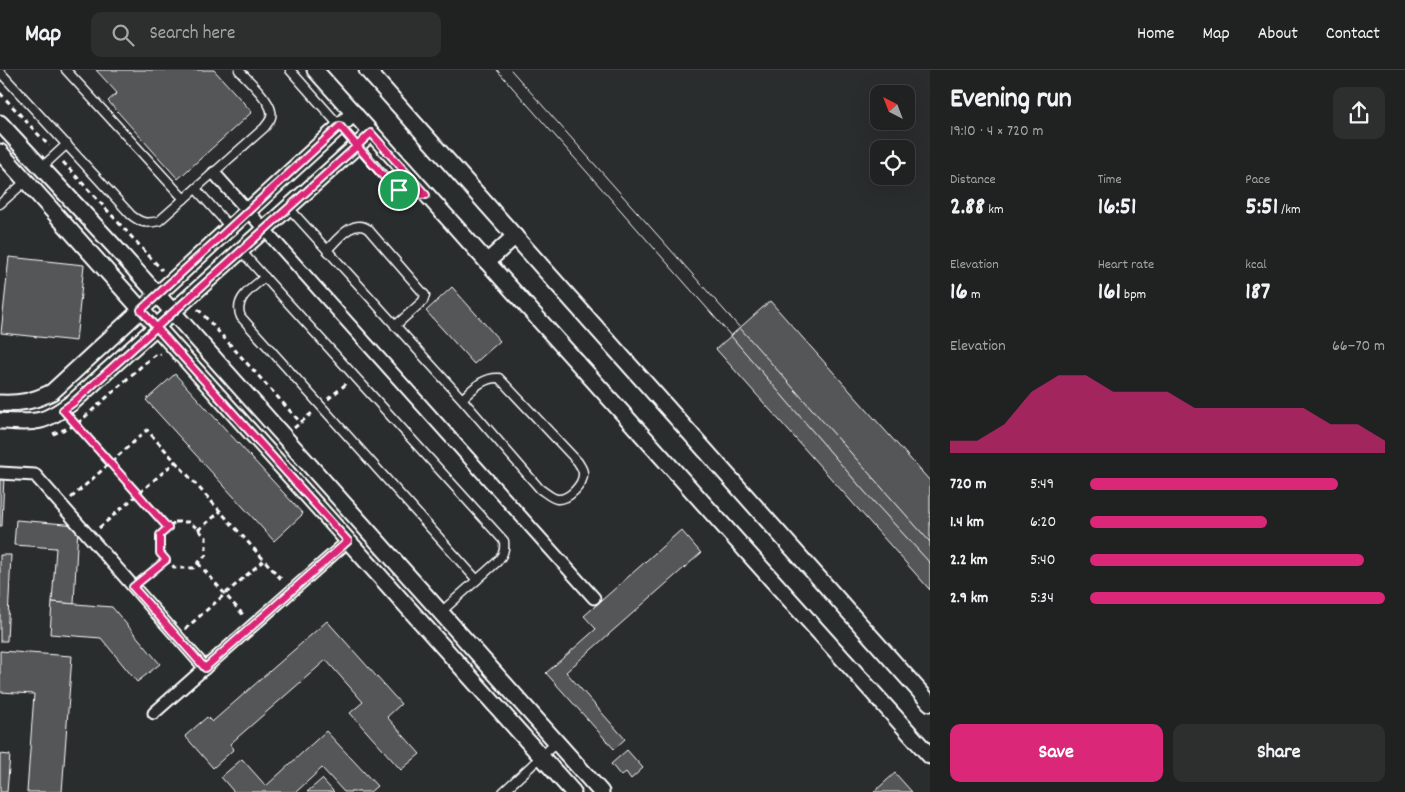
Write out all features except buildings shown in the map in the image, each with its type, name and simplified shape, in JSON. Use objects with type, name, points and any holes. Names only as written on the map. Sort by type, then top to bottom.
[{"type":"street","points":[[316,70],[930,756]]},
{"type":"street","points":[[367,70],[930,703]]},
{"type":"street","points":[[0,403],[17,404],[29,402],[52,392],[354,114]]},
{"type":"street","points":[[0,124],[173,312],[601,792]]},
{"type":"street","points":[[0,421],[34,422],[47,419],[63,410],[371,133]]},
{"type":"street","points":[[0,152],[573,792]]},
{"type":"street","points":[[214,173],[594,598]]},
{"type":"street","points":[[487,262],[515,236]]},
{"type":"street","points":[[0,473],[35,475],[205,668]]},
{"type":"street","points":[[154,713],[348,541]]},
{"type":"lane","points":[[66,70],[184,199]]},
{"type":"lane","points":[[0,72],[132,215],[141,223],[149,224],[159,222],[264,128],[270,120],[272,112],[268,104],[238,70]]},
{"type":"lane","points":[[290,70],[393,186],[411,194],[426,195]]},
{"type":"lane","points":[[41,168],[67,144]]},
{"type":"lane","points":[[0,204],[26,181]]},
{"type":"lane","points":[[196,189],[230,227]]},
{"type":"lane","points":[[289,208],[545,492],[558,499],[568,496],[583,480],[583,471],[578,462],[498,378],[491,378],[482,382],[462,399]]},
{"type":"lane","points":[[326,250],[349,229],[356,226],[363,226],[368,229],[424,295],[423,301],[395,326]]},
{"type":"lane","points":[[241,251],[504,541],[505,548],[497,562],[441,612]]},
{"type":"lane","points":[[264,277],[243,297],[238,310],[241,317],[477,580]]},
{"type":"lane","points":[[504,792],[557,742]]},
{"type":"path","points":[[0,93],[173,281]]},
{"type":"path","points":[[188,298],[301,422]]},
{"type":"path","points":[[63,410],[168,528]]},
{"type":"path","points":[[62,506],[147,430],[292,591]]},
{"type":"path","points":[[89,536],[176,461]]},
{"type":"path","points":[[198,530],[221,511]]},
{"type":"path","points":[[175,522],[190,522],[206,537],[206,555],[193,568],[174,568],[160,553],[160,535],[168,528],[175,522]]},
{"type":"path","points":[[133,587],[166,560]]},
{"type":"path","points":[[177,636],[264,560]]},
{"type":"path","points":[[198,563],[253,626]]},
{"type":"tram line","points":[[497,70],[706,307],[864,491],[930,563]]},
{"type":"tram line","points":[[511,70],[930,542]]},
{"type":"route","points":[[399,190],[384,177],[357,146],[188,298],[156,327],[74,402],[63,410],[168,528],[160,535],[160,553],[166,560],[133,587],[205,668],[348,541],[156,327],[141,310],[340,126],[357,146],[371,133],[426,195],[405,193],[399,190]]}]
